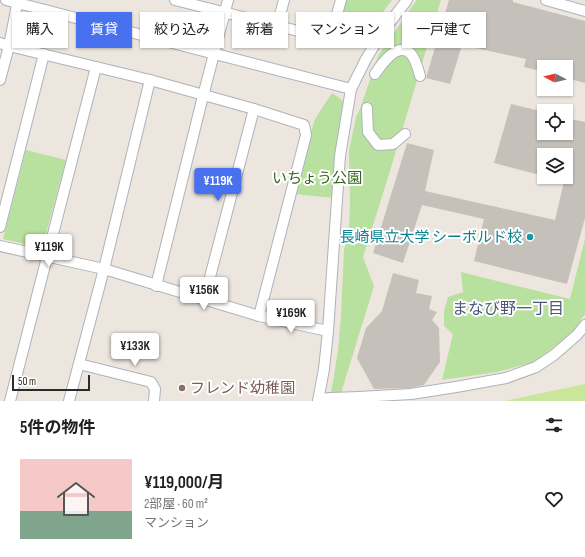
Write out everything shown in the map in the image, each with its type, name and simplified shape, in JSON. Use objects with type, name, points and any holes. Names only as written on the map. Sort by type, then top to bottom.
[{"type":"street","points":[[6,0],[351,89]]},
{"type":"street","points":[[175,0],[232,15]]},
{"type":"street","points":[[156,286],[228,0]]},
{"type":"street","points":[[281,12],[284,0]]},
{"type":"street","points":[[288,29],[330,40],[340,0]]},
{"type":"street","points":[[407,0],[381,34],[351,89],[340,156],[328,330],[324,369],[318,400],[411,394],[506,378],[536,367],[554,355],[577,335],[585,325]]},
{"type":"street","points":[[546,0],[585,11]]},
{"type":"street","points":[[0,80],[4,44],[17,2]]},
{"type":"street","points":[[4,44],[150,80],[304,125],[306,135],[259,316]]},
{"type":"street","points":[[375,74],[384,61],[395,51],[404,50],[410,53],[416,63],[420,76]]},
{"type":"street","points":[[0,227],[44,54]]},
{"type":"street","points":[[10,401],[96,67]]},
{"type":"street","points":[[69,401],[104,269],[150,80]]},
{"type":"street","points":[[366,108],[368,132],[378,145],[393,144],[405,134]]},
{"type":"street","points":[[204,300],[254,110]]},
{"type":"street","points":[[0,246],[104,269],[259,316],[328,330]]},
{"type":"street","points":[[79,364],[151,382],[155,389],[154,401]]},
{"type":"green space","points":[[345,0],[392,0],[383,12],[343,12]]},
{"type":"green space","points":[[417,0],[441,0],[437,12],[408,12]]},
{"type":"green space","points":[[402,21],[402,48],[427,48],[363,257],[374,286],[341,393],[331,393],[338,351],[344,250],[349,232],[349,151],[356,117],[378,56],[384,48],[394,48],[394,33]]},
{"type":"green space","name":"いちょう公園","points":[[332,93],[341,99],[346,106],[334,198],[294,193],[315,119]]},
{"type":"green space","points":[[26,150],[66,160],[42,248],[3,239]]},
{"type":"green space","points":[[585,239],[585,314],[572,333],[534,362],[497,372],[442,380],[453,334],[444,326],[444,311],[448,297],[463,292],[461,272],[570,299]]},
{"type":"green space","points":[[585,384],[585,401],[505,401]]},
{"type":"building","points":[[449,0],[513,0],[513,2],[585,21],[585,83],[573,80],[573,60],[537,60],[537,70],[524,67],[526,59],[476,48],[486,48],[486,12],[445,12]]},
{"type":"building","points":[[435,48],[461,48],[450,84],[426,78]]},
{"type":"building","name":"長崎県立大学 シーボルド校","points":[[511,104],[537,110],[537,140],[573,140],[573,119],[585,122],[585,218],[567,284],[474,261],[484,219],[422,205],[403,263],[373,253],[407,143],[434,150],[425,191],[555,220],[563,184],[573,184],[573,148],[537,148],[537,174],[494,163]]},
{"type":"building","points":[[393,273],[419,280],[416,293],[432,296],[429,309],[437,312],[432,320],[439,328],[440,362],[424,385],[410,388],[374,389],[357,358],[366,328],[382,311]]},
{"type":"place","name":"長崎県立大学 シーボルド校","points":[[530,237]]},
{"type":"place","name":"フレンド幼稚園","points":[[182,388]]},
{"type":"district","name":"まなび野一丁目","points":[[508,308]]}]
